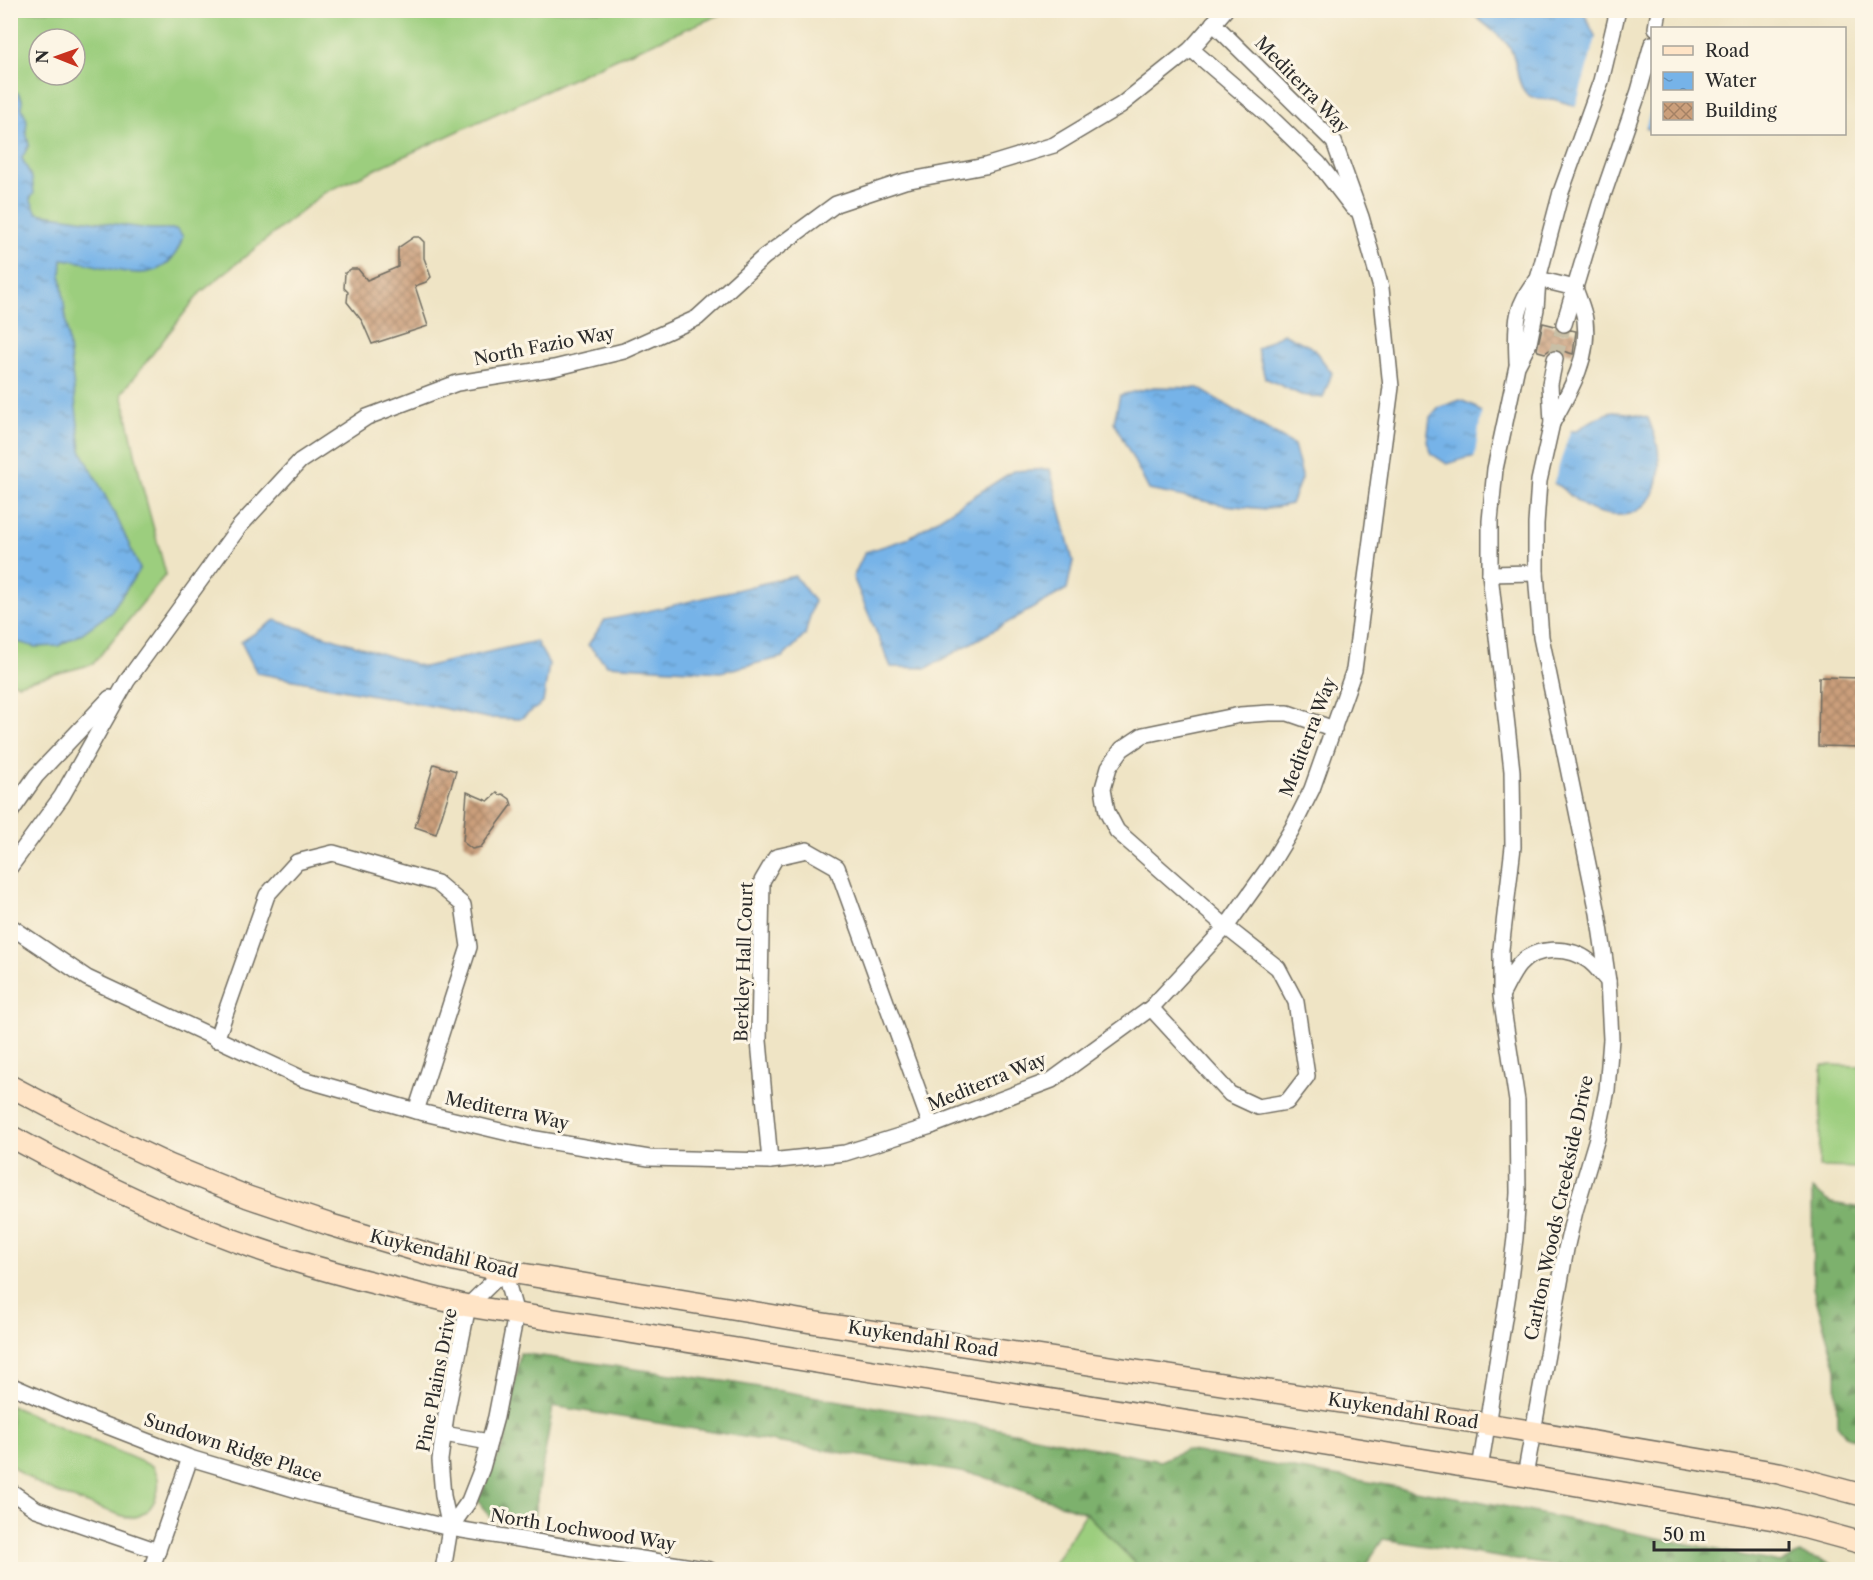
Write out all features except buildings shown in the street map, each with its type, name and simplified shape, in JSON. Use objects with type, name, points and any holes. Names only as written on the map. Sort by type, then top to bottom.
[{"type":"main road","name":"Kuykendahl Road","points":[[10,1086],[131,1148],[248,1197],[421,1252],[504,1271],[811,1322],[1487,1424],[1779,1473],[1863,1495]]},
{"type":"main road","points":[[10,1136],[163,1212],[272,1254],[374,1284],[468,1306],[1526,1476],[1778,1519],[1863,1543]]},
{"type":"street","name":"North Fazio Way","points":[[10,867],[62,796],[127,681],[239,527],[300,461],[367,417],[457,383],[554,368],[624,351],[697,318],[764,257],[836,204],[905,182],[986,166],[1054,145],[1121,105],[1191,49],[1215,17],[1225,10]]},
{"type":"street","name":"Carlton Woods Creekside Drive","points":[[1480,1469],[1509,1287],[1518,1192],[1517,1101],[1501,996],[1501,950],[1513,847],[1512,771],[1490,574],[1490,521],[1495,469],[1517,366],[1516,329],[1520,305],[1526,292],[1538,279],[1561,192],[1601,81],[1618,10]]},
{"type":"street","points":[[1656,27],[1659,10]]},
{"type":"street","name":"Mediterra Way","points":[[10,926],[87,978],[303,1079],[416,1111],[530,1138],[649,1158],[770,1161],[845,1153],[931,1126],[1052,1080],[1151,1008],[1226,927],[1269,867],[1312,789],[1354,670],[1391,387],[1381,288],[1361,217],[1334,142],[1215,17]]},
{"type":"street","name":"Mediterra Way","points":[[1191,49],[1268,115],[1319,164],[1361,217]]},
{"type":"street","points":[[1564,324],[1601,201],[1651,50]]},
{"type":"street","points":[[1538,279],[1575,288]]},
{"type":"street","name":"Carlton Woods Creekside Drive","points":[[1552,423],[1570,390],[1585,346],[1585,319],[1575,288]]},
{"type":"street","name":"Carlton Woods Creekside Drive","points":[[1526,1476],[1566,1249],[1597,1138],[1607,1090],[1611,1039],[1608,981],[1598,913],[1541,637],[1536,573],[1539,481],[1552,423],[1550,384],[1556,358]]},
{"type":"street","points":[[1490,574],[1536,573]]},
{"type":"street","name":"North Fazio Way","points":[[10,813],[36,776],[127,681]]},
{"type":"street","points":[[1151,1008],[1230,1094],[1258,1107],[1287,1102],[1307,1076],[1296,1002],[1278,968],[1226,927],[1117,831],[1107,812],[1103,788],[1109,767],[1122,749],[1143,735],[1240,715],[1288,713],[1334,729]]},
{"type":"street","name":"Berkley Hall Court","points":[[770,1161],[759,1041],[762,881],[776,858],[807,850],[837,867],[931,1126]]},
{"type":"street","points":[[216,1040],[267,895],[297,862],[333,853],[437,883],[463,904],[469,947],[416,1111]]},
{"type":"street","points":[[1501,996],[1520,964],[1536,954],[1552,950],[1570,951],[1588,960],[1608,981]]},
{"type":"street","name":"Pine Plains Drive","points":[[443,1569],[450,1528],[443,1496],[441,1460],[468,1306],[504,1271],[516,1314],[496,1417],[469,1501],[450,1528]]},
{"type":"street","name":"Sundown Ridge Place","points":[[10,1385],[74,1413],[190,1458],[314,1495],[450,1528]]},
{"type":"street","points":[[444,1434],[489,1442]]},
{"type":"street","points":[[151,1569],[190,1458]]},
{"type":"street","points":[[10,1491],[36,1509],[158,1551]]},
{"type":"street","name":"North Lochwood Way","points":[[450,1528],[634,1564],[710,1569]]},
{"type":"green space","points":[[10,11],[729,11],[617,58],[324,193],[200,293],[122,393],[142,485],[166,574],[93,664],[18,684],[10,681]]},
{"type":"green space","points":[[1822,1065],[1862,1066],[1862,1168],[1819,1167]]},
{"type":"green space","points":[[1812,1189],[1831,1203],[1862,1208],[1862,1441],[1847,1437],[1837,1424],[1836,1369],[1813,1288]]},
{"type":"green space","points":[[520,1353],[729,1382],[958,1421],[1160,1461],[1185,1450],[1478,1501],[1780,1563],[1800,1554],[1847,1569],[1574,1569],[1383,1539],[1363,1569],[1141,1569],[1086,1513],[979,1475],[553,1406],[532,1528],[492,1520],[478,1501],[506,1438]]},
{"type":"green space","points":[[11,1406],[152,1466],[157,1474],[158,1491],[150,1508],[135,1517],[126,1517],[51,1490],[24,1475],[11,1465]]},
{"type":"green space","points":[[1086,1513],[1141,1569],[1050,1570]]},
{"type":"water","points":[[1469,11],[1583,11],[1596,38],[1651,68],[1651,132],[1647,128],[1553,99],[1529,96],[1523,90],[1513,54],[1508,45]]},
{"type":"water","points":[[10,91],[18,93],[22,99],[22,108],[27,120],[26,131],[29,145],[22,158],[32,178],[34,193],[30,199],[37,213],[149,229],[176,229],[183,236],[174,255],[162,267],[148,272],[132,273],[62,259],[61,277],[81,450],[118,520],[140,569],[110,613],[81,634],[58,646],[35,647],[11,640]]},
{"type":"water","points":[[1283,333],[1313,348],[1332,373],[1323,398],[1301,395],[1265,378],[1257,349]]},
{"type":"water","points":[[1154,387],[1198,388],[1294,445],[1302,476],[1291,504],[1265,509],[1224,505],[1149,490],[1114,422],[1120,395]]},
{"type":"water","points":[[1460,400],[1481,412],[1571,431],[1609,413],[1625,412],[1648,418],[1658,448],[1658,480],[1654,492],[1647,503],[1638,510],[1611,515],[1589,509],[1552,482],[1502,465],[1474,457],[1447,464],[1432,454],[1427,442],[1430,417],[1438,408]]},
{"type":"water","points":[[1050,469],[1073,561],[1067,589],[927,668],[891,667],[853,577],[865,552],[907,539],[1013,471]]},
{"type":"water","points":[[795,576],[814,601],[805,635],[783,657],[721,672],[607,665],[588,645],[605,620]]},
{"type":"water","points":[[275,620],[424,667],[536,641],[549,664],[543,703],[520,719],[487,718],[257,673],[241,642]]},
{"type":"pier","points":[[1597,34],[1651,65],[1651,108],[1645,130],[1575,109]]},
{"type":"pier","points":[[1482,409],[1571,428],[1553,485],[1474,460]]},
{"type":"tunnel","points":[[1555,359],[1564,324]]}]
